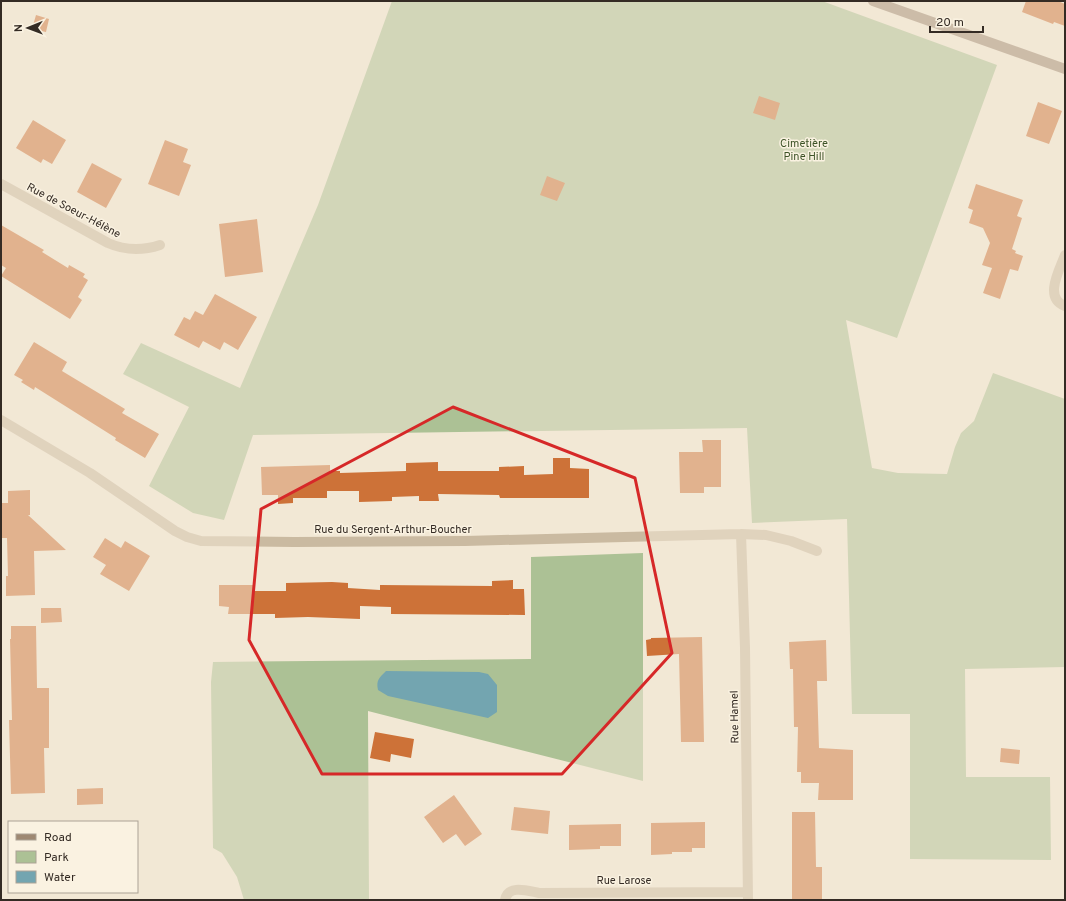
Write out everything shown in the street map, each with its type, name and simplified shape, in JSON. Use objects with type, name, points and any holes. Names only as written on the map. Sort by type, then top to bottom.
[{"type":"street","points":[[873,1],[1065,69]]},
{"type":"street","name":"Rue de Soeur-Hélène","points":[[1,184],[108,243],[118,247],[139,250],[160,245]]},
{"type":"street","points":[[1065,255],[1054,285],[1054,297],[1061,305],[1065,306]]},
{"type":"street","name":"Rue du Sergent-Arthur-Boucher","points":[[1,420],[90,473],[175,531],[187,537],[201,541],[450,541],[741,534],[766,536],[791,541],[817,551]]},
{"type":"street","name":"Rue Hamel","points":[[741,534],[745,648],[748,896]]},
{"type":"street","name":"Rue Larose","points":[[505,900],[508,893],[512,890],[539,893],[748,896]]},
{"type":"highlighted area","points":[[453,407],[635,478],[672,653],[562,774],[322,774],[249,640],[261,509]]},
{"type":"green space","name":"Cimetière Pine Hill","points":[[392,1],[822,1],[997,65],[897,338],[846,320],[872,468],[898,473],[947,474],[961,433],[974,421],[993,373],[1065,399],[1065,667],[965,669],[966,777],[1050,777],[1051,860],[910,859],[910,714],[852,714],[847,519],[752,523],[747,428],[253,435],[224,520],[193,513],[149,486],[189,407],[123,374],[141,343],[240,388],[318,205]]},
{"type":"green space","points":[[643,553],[643,781],[368,711],[369,900],[244,900],[237,877],[222,853],[213,848],[211,682],[213,662],[531,659],[531,557]]},
{"type":"water","points":[[386,671],[479,672],[488,674],[497,685],[497,712],[488,718],[388,696],[378,690],[377,687],[379,679]]},
{"type":"building","points":[[1026,1],[1058,1],[1065,4],[1065,26],[1054,22],[1053,24],[1022,12]]},
{"type":"building","points":[[36,15],[49,19],[46,32],[32,29]]},
{"type":"building","points":[[759,96],[780,103],[775,120],[753,113]]},
{"type":"building","points":[[1038,102],[1062,111],[1049,144],[1026,136]]},
{"type":"building","points":[[33,120],[66,140],[52,164],[43,159],[41,163],[16,148]]},
{"type":"building","points":[[165,140],[188,149],[183,162],[191,165],[179,196],[148,184]]},
{"type":"building","points":[[92,163],[122,179],[106,208],[77,192]]},
{"type":"building","points":[[547,176],[565,183],[557,201],[540,195]]},
{"type":"building","points":[[976,184],[1023,200],[1017,216],[1022,218],[1012,249],[1016,251],[1015,253],[1023,256],[1018,271],[1010,269],[1000,299],[983,293],[992,268],[982,265],[990,243],[983,228],[969,223],[973,210],[968,208]]},
{"type":"building","points":[[257,219],[263,272],[225,277],[219,224]]},
{"type":"building","points":[[1,225],[44,250],[42,252],[68,268],[69,265],[85,274],[83,277],[88,280],[78,297],[82,300],[70,319],[1,276],[6,268],[1,265]]},
{"type":"building","points":[[215,294],[257,317],[238,350],[224,342],[220,350],[203,341],[199,348],[174,335],[184,317],[190,320],[195,311],[203,315]]},
{"type":"building","points":[[34,342],[67,362],[62,371],[125,409],[122,413],[159,434],[145,458],[35,387],[34,390],[21,382],[23,380],[14,375]]},
{"type":"building","points":[[702,440],[721,440],[721,487],[704,487],[704,493],[680,493],[679,452],[703,452]]},
{"type":"building","points":[[553,458],[570,458],[570,468],[589,469],[589,498],[500,498],[499,495],[438,494],[439,501],[419,501],[419,496],[392,497],[392,501],[359,502],[359,491],[327,491],[327,498],[293,498],[293,503],[278,504],[278,495],[262,495],[261,467],[330,465],[330,471],[340,471],[340,473],[406,471],[406,463],[438,462],[438,471],[499,471],[499,467],[524,466],[524,475],[553,474]]},
{"type":"building","points":[[30,490],[30,515],[28,515],[66,550],[34,551],[35,595],[6,596],[6,576],[8,576],[7,538],[1,538],[1,503],[8,503],[8,491]]},
{"type":"building","points":[[105,538],[121,548],[125,541],[150,556],[129,591],[100,574],[106,565],[93,557]]},
{"type":"building","points":[[513,580],[513,589],[524,589],[525,615],[391,614],[391,607],[360,606],[360,619],[308,617],[275,618],[275,614],[228,614],[229,607],[219,606],[219,585],[255,585],[254,591],[286,591],[286,583],[332,582],[348,583],[348,588],[380,590],[380,585],[492,586],[492,581]]},
{"type":"building","points":[[41,608],[61,608],[62,622],[41,623]]},
{"type":"building","points":[[11,626],[36,626],[37,688],[49,688],[49,748],[44,748],[45,793],[11,794],[9,720],[12,720]]},
{"type":"building","points":[[702,637],[704,742],[681,742],[679,654],[647,656],[646,640],[651,638]]},
{"type":"building","points":[[826,640],[827,681],[817,681],[819,748],[853,750],[853,800],[818,800],[819,783],[801,783],[801,772],[797,772],[798,727],[794,727],[793,669],[790,669],[789,642]]},
{"type":"building","points":[[375,732],[414,739],[411,758],[391,754],[390,762],[370,758]]},
{"type":"building","points":[[1001,748],[1020,750],[1019,764],[1000,762]]},
{"type":"building","points":[[103,788],[103,804],[77,805],[77,789]]},
{"type":"building","points":[[454,795],[482,834],[465,846],[456,834],[443,843],[424,817]]},
{"type":"building","points":[[514,807],[550,811],[548,834],[511,830]]},
{"type":"building","points":[[792,812],[815,812],[816,867],[822,867],[822,900],[792,900]]},
{"type":"building","points":[[705,822],[705,848],[692,848],[692,852],[672,852],[672,854],[651,855],[651,823]]},
{"type":"building","points":[[621,824],[621,846],[600,846],[600,849],[569,850],[569,825]]}]
